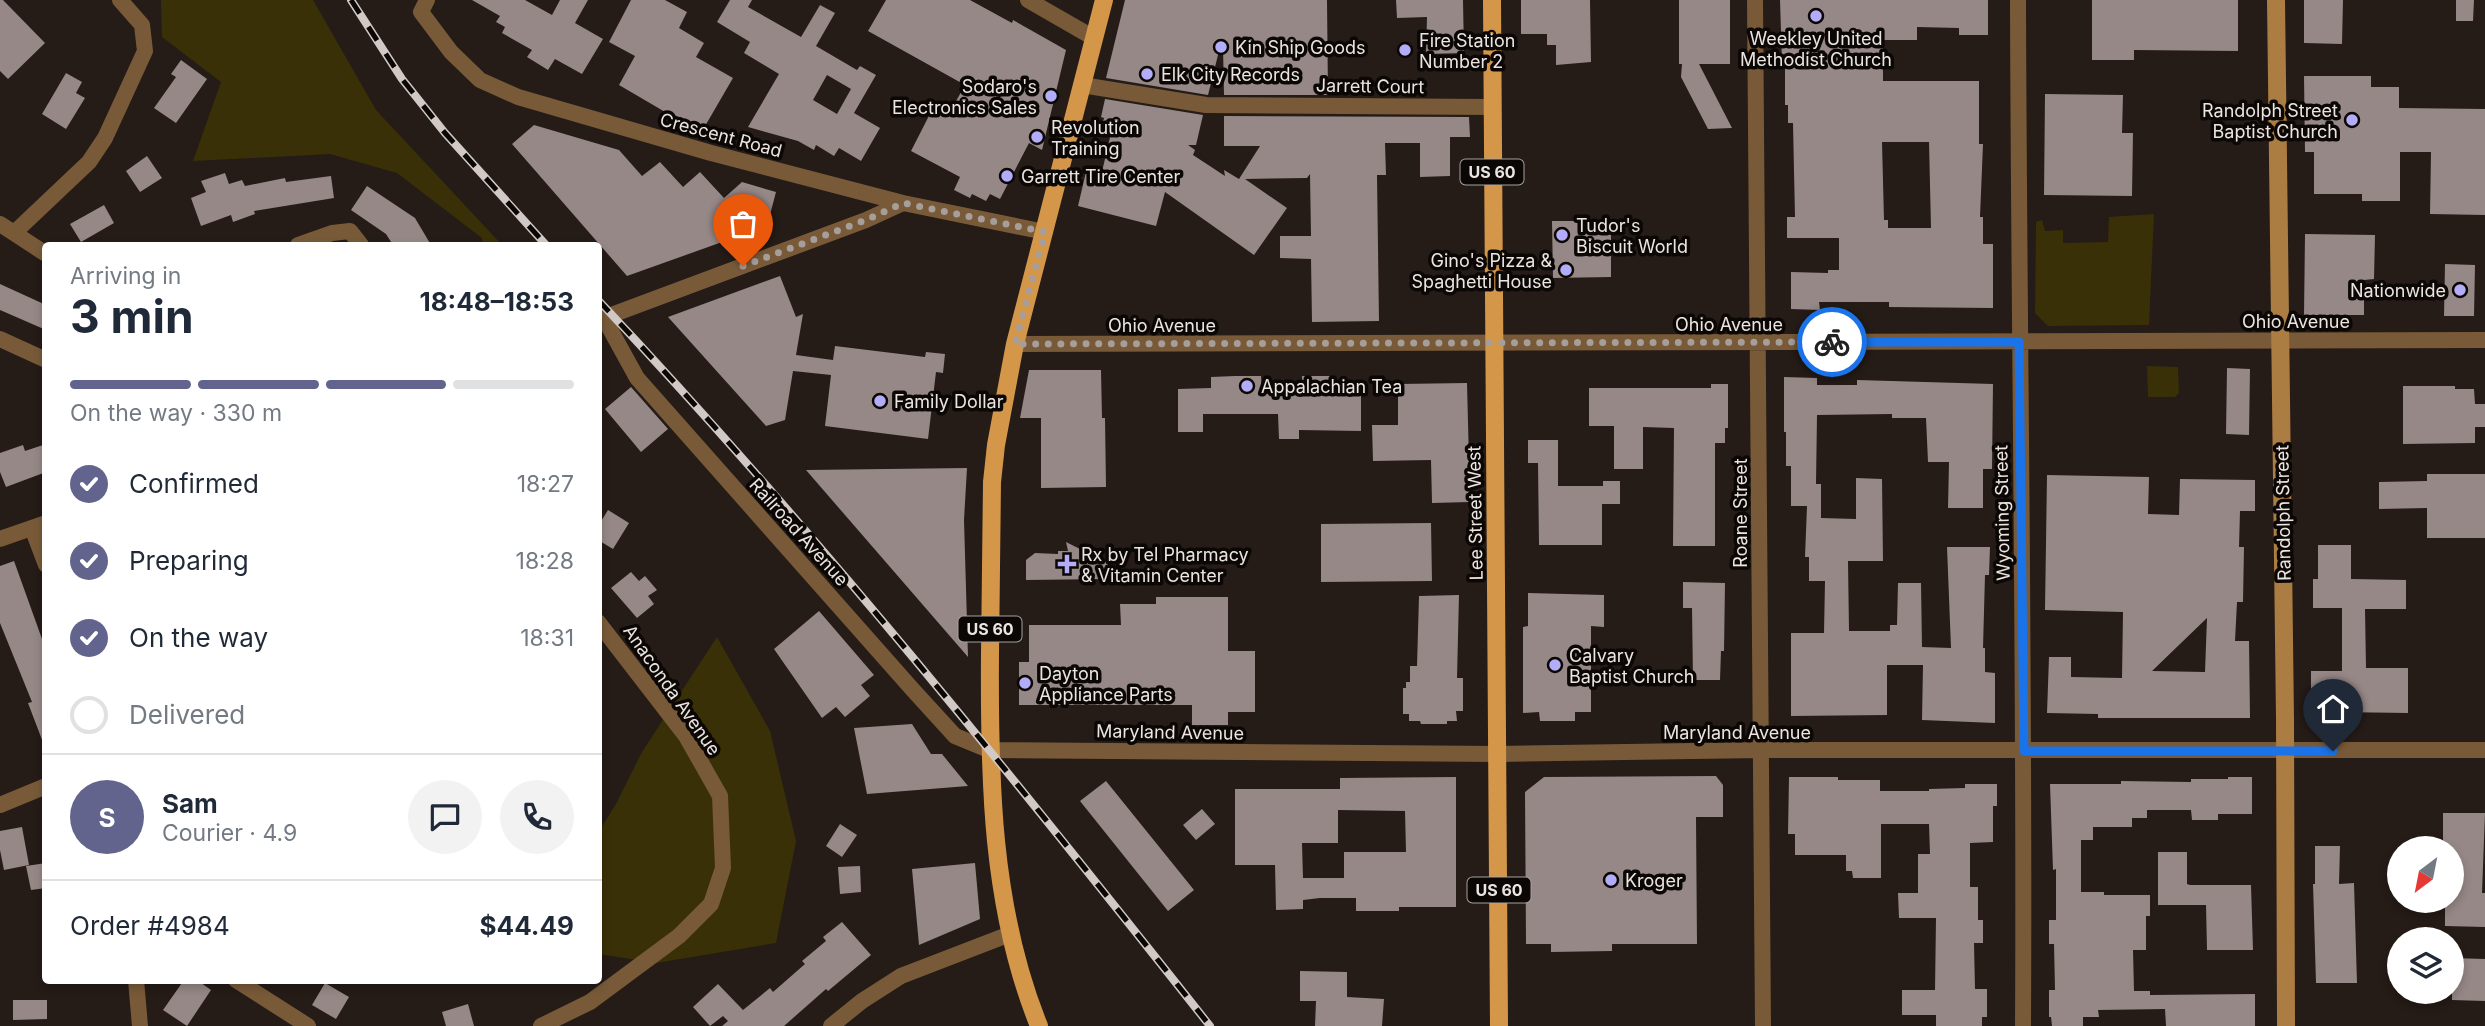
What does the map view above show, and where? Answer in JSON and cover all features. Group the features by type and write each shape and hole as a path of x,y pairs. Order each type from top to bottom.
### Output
{"main road":[{"name":"US 60","path":"1038,1026 1010,934 996,848 989,750 992,482 996,444 1015,344 1104,0"},
{"name":"Lee Street West","path":"1492,0 1499,1026"},
{"name":"Randolph Street","path":"2276,0 2286,751 2286,1026"}],"street":[{"path":"42,251 7,229 89,162 105,138 145,51 142,25 120,0"},
{"path":"1028,0 1094,38"},
{"name":"Roane Street","path":"1755,0 1763,1026"},
{"name":"Wyoming Street","path":"2018,0 2024,751 2023,1026"},
{"name":"Crescent Road","path":"424,6 451,52 480,80 518,97 711,153 903,203 1045,232"},
{"name":"Jarrett Court","path":"1082,85 1206,105 1491,107"},
{"path":"602,319 866,220 903,203"},
{"path":"306,242 332,233 350,232 358,242"},
{"name":"Railroad Avenue","path":"602,321 637,379 955,736 989,750"},
{"path":"0,339 42,358"},
{"name":"Ohio Avenue","path":"1015,344 2485,340"},
{"path":"0,538 39,525"},
{"name":"Anaconda Avenue","path":"541,1026 590,1002 679,936 711,904 723,868 720,796 686,736 602,627"},
{"name":"Maryland Avenue","path":"989,750 1499,754 1760,750 2485,750"},
{"path":"0,805 42,787"},
{"path":"831,1026 862,1001 901,976 1010,934"},
{"path":"136,984 140,1026"},
{"path":"242,984 308,1026"}],"shaded area":[{"path":"161,0 313,0 376,110 499,242 483,242 482,238 397,173 330,154 193,161 221,82 162,37"},
{"path":"2154,214 2149,325 2048,326 2035,313 2036,222 2042,220 2045,231 2063,230 2063,243 2108,242 2109,217"},
{"path":"2147,366 2178,367 2179,393 2175,397 2148,397"},
{"path":"717,637 770,731 796,841 776,943 656,963 602,954 602,826 642,752"}],"building":[{"path":"0,0 45,43 8,79 0,71"},
{"path":"472,0 525,0 552,15 560,0 588,0 575,23 603,39 582,74 555,59 548,70 527,57 532,50 502,33 505,27 496,22 500,16"},
{"path":"631,0 665,0 687,12 679,28 704,43 696,57 733,78 701,133 619,85 635,56 609,42"},
{"path":"730,0 752,0 748,7 801,37 820,5 835,13 816,46 857,70 860,66 876,75 854,113 880,128 861,161 839,148 834,156 816,145 814,150 798,141 748,127 779,74 744,53 750,42 717,22","holes":["827,75 851,89 837,114 813,100"]},
{"path":"886,0 970,0 1012,23 1013,20 1066,50 1042,150 1029,143 1000,199 990,194 986,201 972,194 970,198 954,190 960,177 911,151 935,104 950,112 965,85 868,31"},
{"path":"1125,0 1327,0 1328,95 1224,95 1223,47 1220,47 1208,95 1106,78"},
{"path":"1396,0 1463,0 1464,53 1426,54 1427,17 1397,18"},
{"path":"1521,0 1590,0 1591,62 1556,65 1556,45 1547,45 1547,34 1521,34"},
{"path":"1679,0 1730,0 1730,64 1699,64 1732,128 1708,129 1681,77"},
{"path":"1780,0 1988,0 1988,35 1959,35 1959,28 1917,27 1917,40 1883,40 1883,81 1979,81 1979,144 1983,144 1980,217 1983,217 1983,244 1993,244 1993,308 1889,307 1889,302 1819,302 1820,310 1791,309 1791,272 1828,273 1828,270 1839,270 1839,238 1787,238 1787,217 1795,217 1793,123 1788,123 1785,63 1782,63","holes":["1882,142 1929,142 1931,228 1888,228 1888,220 1884,220"]},
{"path":"2092,0 2238,0 2238,51 2134,50 2134,60 2092,60"},
{"path":"2304,0 2343,0 2342,44 2304,43"},
{"path":"2456,0 2474,0 2473,21 2456,21"},
{"path":"181,60 207,79 176,123 154,108 176,77 171,74"},
{"path":"66,73 82,82 76,93 85,98 66,129 42,114"},
{"name":"Randolph Street Baptist Church","path":"2304,76 2371,76 2371,87 2399,87 2399,108 2485,109 2485,215 2430,214 2431,152 2400,152 2400,201 2362,201 2362,194 2314,194 2314,152 2305,152"},
{"path":"2045,94 2123,95 2122,133 2133,133 2132,196 2044,195"},
{"path":"1105,99 1203,115 1196,145 1188,145 1195,150 1193,155 1225,176 1224,170 1239,179 1260,146 1224,146 1224,116 1469,117 1470,137 1450,137 1450,176 1420,177 1420,143 1385,143 1386,175 1377,175 1379,321 1312,322 1311,259 1280,258 1280,236 1311,236 1310,174 1307,178 1245,179 1287,208 1254,255 1165,192 1156,226 1078,206 1086,172 1101,176 1112,129 1102,126"},
{"path":"534,125 619,150 642,176 660,162 683,187 700,172 724,198 742,182 776,192 767,226 627,276 602,247 602,242 597,242 512,144"},
{"path":"147,156 162,178 140,192 126,171"},
{"path":"225,173 229,184 242,180 245,186 285,178 286,182 331,176 334,198 254,211 255,214 233,222 231,215 201,226 191,198 206,192 201,181"},
{"path":"367,186 415,218 429,242 391,242 386,234 351,210"},
{"path":"104,205 114,223 81,242 70,224"},
{"path":"1552,221 1611,221 1611,277 1553,278"},
{"path":"2305,234 2375,235 2374,279 2364,280 2364,315 2304,315"},
{"name":"Nationwide","path":"2445,264 2475,265 2474,316 2444,316"},
{"path":"780,276 796,317 803,314 796,355 833,360 835,346 925,357 926,352 945,354 943,373 936,372 928,439 825,426 831,375 793,371 785,420 766,426 668,317"},
{"path":"0,284 42,303 42,328 0,310"},
{"path":"2227,368 2250,369 2249,435 2226,434"},
{"path":"1029,370 1101,370 1106,487 1041,488 1041,418 1020,418"},
{"path":"1261,376 1262,394 1302,394 1302,376 1332,376 1332,385 1361,385 1361,431 1299,430 1299,439 1279,439 1278,414 1203,414 1203,432 1178,432 1178,389 1211,388 1211,377"},
{"path":"1784,377 1817,378 1817,385 1857,385 1857,380 1993,384 1992,469 1983,469 1983,508 1948,508 1949,462 1928,462 1926,418 1892,418 1892,414 1817,415 1816,484 1821,484 1821,518 1856,519 1856,478 1882,479 1883,561 1848,561 1849,631 1890,631 1890,625 1897,625 1898,583 1921,583 1922,647 1951,648 1947,547 1990,547 1989,575 1985,575 1983,648 1985,672 1995,673 1995,723 1922,720 1923,665 1887,665 1887,715 1791,716 1791,633 1824,633 1825,581 1809,581 1809,557 1805,557 1807,506 1791,506 1791,466 1786,466 1784,432"},
{"path":"1467,383 1470,502 1432,503 1431,460 1373,461 1372,425 1398,425 1398,384"},
{"path":"1711,384 1728,384 1728,428 1725,428 1725,443 1715,443 1715,546 1673,546 1674,428 1643,427 1643,469 1614,469 1614,426 1589,426 1589,388 1711,388"},
{"path":"2403,386 2455,386 2455,389 2474,389 2475,404 2485,404 2485,427 2475,427 2475,443 2403,444"},
{"path":"631,387 668,429 641,452 605,409"},
{"path":"1528,440 1558,440 1558,486 1603,486 1603,481 1620,481 1620,504 1602,504 1602,545 1539,545 1538,463 1528,463"},
{"path":"23,445 25,451 42,445 42,474 6,487 0,472 0,453"},
{"path":"967,468 964,520 968,657 806,470"},
{"path":"2427,474 2485,474 2485,538 2427,538 2427,508 2379,509 2379,482 2427,481"},
{"path":"2047,475 2149,477 2148,514 2179,515 2180,479 2255,480 2255,511 2240,511 2239,547 2244,547 2243,602 2237,602 2235,641 2249,641 2250,718 2098,718 2098,714 2047,713 2049,657 2071,657 2071,677 2122,678 2123,612 2045,610","holes":["2207,618 2205,672 2152,671"]},
{"path":"608,510 629,523 613,549 602,542 602,520"},
{"path":"1431,523 1432,581 1321,582 1321,524"},
{"path":"1066,542 1108,563 1108,579 1026,580 1026,560 1035,553 1058,554 1058,551 1068,551"},
{"path":"2318,545 2351,545 2351,579 2406,580 2406,609 2365,609 2366,668 2408,668 2408,713 2311,714 2311,671 2342,671 2342,608 2313,608 2313,579 2318,579"},
{"path":"14,561 42,639 42,740 28,703 32,702 0,623 0,566"},
{"path":"631,572 639,581 645,576 657,590 648,596 654,604 637,618 611,588"},
{"path":"1683,582 1725,583 1724,651 1721,651 1720,680 1693,680 1692,608 1683,608"},
{"path":"1528,593 1604,595 1604,627 1591,626 1591,712 1575,712 1575,721 1540,721 1539,712 1523,713 1523,627 1528,626"},
{"path":"1459,595 1457,678 1463,678 1463,711 1456,711 1457,721 1447,721 1447,724 1409,721 1409,714 1403,714 1403,688 1406,688 1406,682 1410,682 1410,666 1417,666 1419,596"},
{"path":"1156,597 1228,597 1228,651 1255,651 1255,712 1228,712 1228,725 1192,725 1192,705 1019,705 1019,662 1029,662 1029,625 1121,625 1120,604 1156,604"},
{"path":"819,611 874,675 861,685 870,696 845,717 836,707 822,718 774,649"},
{"path":"912,724 931,754 942,754 968,786 867,794 854,728"},
{"name":"Kroger","path":"1716,776 1723,785 1723,817 1696,817 1697,944 1612,944 1612,951 1551,952 1551,944 1526,944 1525,792 1544,777"},
{"path":"1456,777 1456,907 1399,907 1399,911 1356,911 1356,898 1320,898 1303,900 1303,909 1276,910 1275,865 1235,865 1235,789 1340,789 1340,778","holes":["1338,810 1405,811 1406,852 1344,852 1344,878 1303,878 1302,843 1338,843"]},
{"path":"1789,777 1880,780 1880,791 1929,791 1965,788 1965,784 1997,784 1997,806 1993,806 1993,842 1970,843 1970,887 1978,887 1978,920 1983,920 1983,943 1974,943 1975,989 1987,989 1987,1017 1982,1017 1982,1026 1936,1026 1936,1015 1902,1015 1902,990 1935,990 1936,918 1899,918 1898,893 1918,893 1918,854 1930,854 1929,824 1881,824 1881,878 1853,878 1852,871 1846,871 1846,855 1795,855 1795,834 1788,834"},
{"path":"2252,777 2252,814 2218,814 2218,820 2192,820 2191,810 2147,810 2147,818 2132,818 2132,827 2093,827 2093,840 2081,840 2081,892 2150,895 2150,916 2146,916 2146,950 2133,950 2134,991 2150,991 2150,995 2255,994 2255,1026 2166,1026 2165,1009 2098,1010 2099,1017 2083,1017 2083,1026 2052,1026 2049,1017 2049,990 2055,990 2054,944 2049,944 2049,920 2056,920 2056,869 2053,870 2050,784 2191,782 2191,779"},
{"path":"1106,781 1194,890 1168,911 1080,801"},
{"path":"1202,809 1215,824 1196,840 1183,825"},
{"path":"2443,813 2485,813 2482,893 2485,893 2485,927 2445,926 2445,914 2464,914 2464,836 2443,836"},
{"path":"840,824 857,835 842,857 826,846"},
{"path":"22,827 29,865 4,870 0,831"},
{"path":"2315,846 2340,846 2339,884 2354,883 2357,983 2316,983 2313,884"},
{"path":"2158,852 2187,852 2187,884 2251,885 2253,950 2207,950 2206,905 2158,905"},
{"path":"975,863 980,919 919,945 912,869"},
{"path":"42,864 42,889 31,890 26,866"},
{"path":"860,866 861,892 840,894 838,867"},
{"path":"842,922 871,955 828,991 826,989 784,1026 722,1026 728,1021 723,1016 710,1026 693,1007 718,984 743,1010 770,988 773,992 805,964 802,961 826,941 823,937"},
{"path":"2464,958 2485,959 2485,1001 2464,1000"},
{"path":"1300,971 1347,972 1347,997 1384,999 1382,1026 1315,1026 1316,1001 1300,1001"},
{"path":"181,984 203,984 211,990 187,1026 163,1010"},
{"path":"324,984 349,997 336,1019 312,1005"},
{"path":"13,1000 47,1000 47,1019 13,1020"},
{"path":"468,1004 474,1026 446,1026 442,1012"}],"railway":[{"path":"351,0 402,79 445,133 543,242"},
{"path":"602,304 679,387 836,566 988,748 1210,1026"}],"way so far":[{"path":"743,266 866,220 903,203 1045,232 1015,344 1832,342"}],"place":[{"name":"Weekley United Methodist Church","path":"1816,16"},
{"name":"Kin Ship Goods","path":"1221,47"},
{"name":"Fire Station Number 2","path":"1405,50"},
{"name":"Elk City Records","path":"1147,74"},
{"name":"Sodaro's Electronics Sales","path":"1051,96"},
{"name":"Randolph Street Baptist Church","path":"2352,120"},
{"name":"Revolution Training","path":"1037,137"},
{"name":"Garrett Tire Center","path":"1007,176"},
{"name":"Tudor's Biscuit World","path":"1562,235"},
{"name":"Gino's Pizza & Spaghetti House","path":"1566,270"},
{"name":"Nationwide","path":"2460,290"},
{"name":"Appalachian Tea","path":"1247,386"},
{"name":"Family Dollar","path":"880,401"},
{"name":"Rx by Tel Pharmacy & Vitamin Center","path":"1067,564"},
{"name":"Calvary Baptist Church","path":"1555,665"},
{"name":"Dayton Appliance Parts","path":"1025,683"},
{"name":"Kroger","path":"1611,880"}],"route":[{"path":"1832,342 2019,342 2024,751 2333,751"}]}
